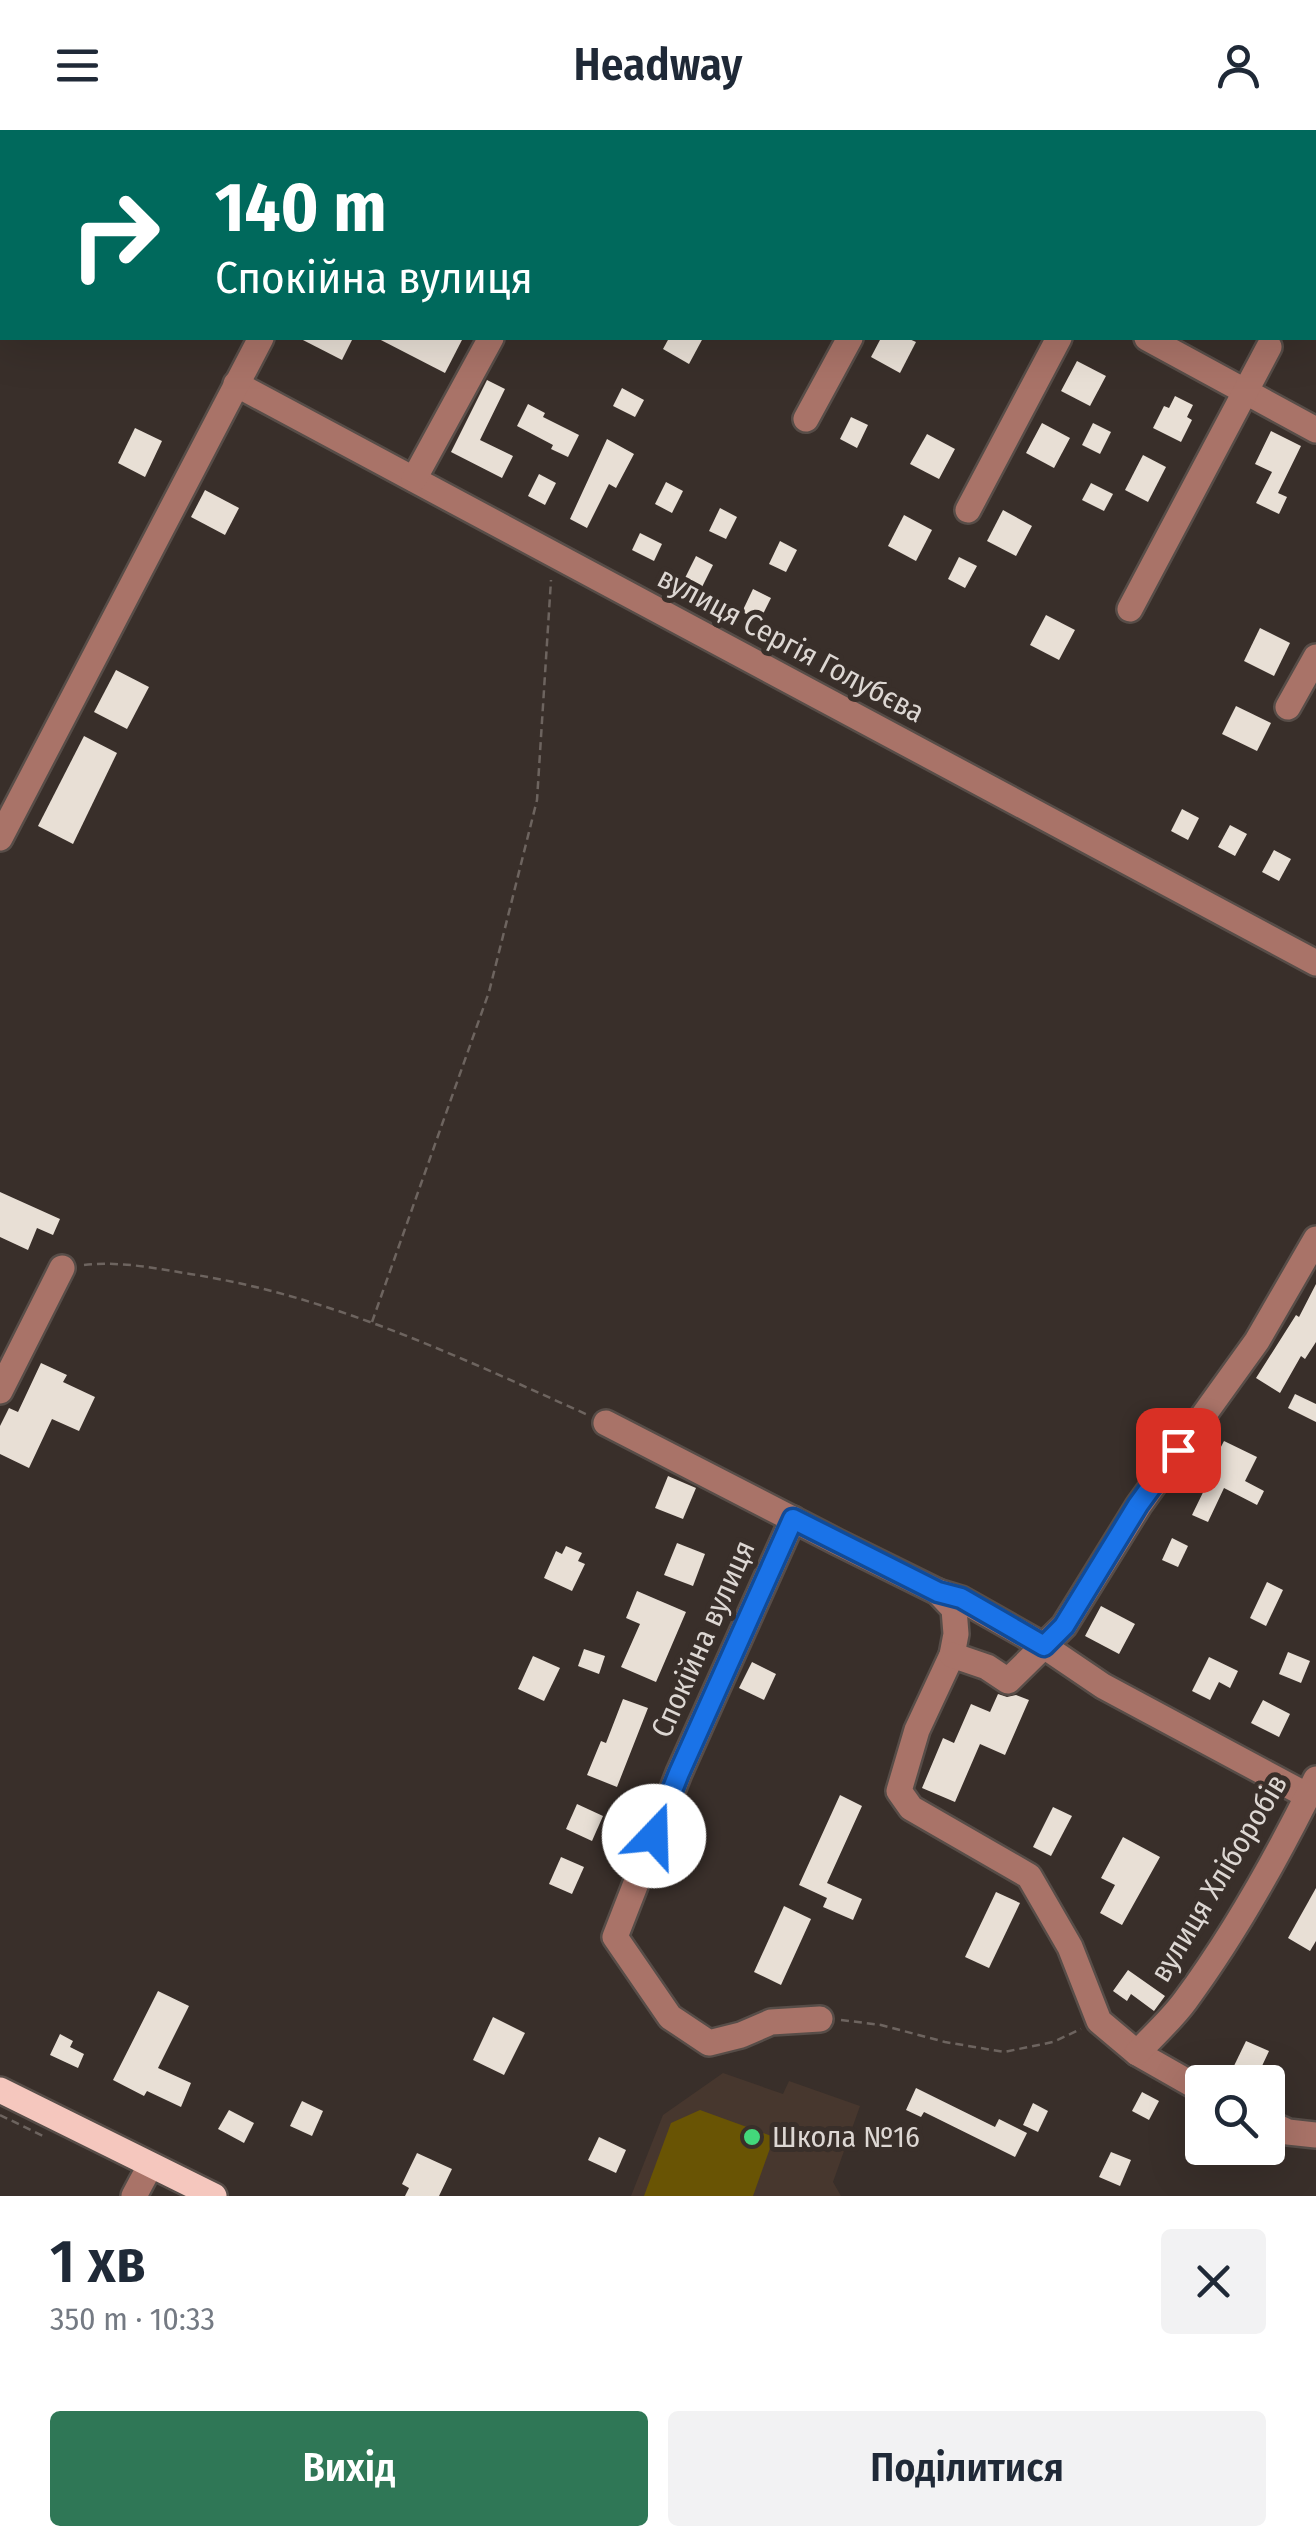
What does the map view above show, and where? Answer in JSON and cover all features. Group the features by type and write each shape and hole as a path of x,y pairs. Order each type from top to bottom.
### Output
{"main road":[{"path":"0,2090 214,2196"}],"street":[{"path":"0,838 260,340"},
{"path":"414,478 490,340"},
{"path":"806,419 849,340"},
{"path":"968,510 1058,340"},
{"path":"1151,340 1316,430"},
{"path":"1130,609 1269,347"},
{"name":"вулиця Сергія Голубєва","path":"236,384 1316,964"},
{"path":"1288,707 1316,657"},
{"path":"952,1655 987,1667 1008,1681 1064,1626 1138,1505 1256,1340 1316,1239"},
{"path":"0,1390 62,1268"},
{"path":"606,1423 938,1592 961,1598 1103,1686 1312,1788"},
{"name":"Спокійна вулиця","path":"805,1524 679,1773 615,1937 670,2017 708,2043 772,2022 820,2019"},
{"path":"938,1592 954,1609 956,1634 952,1655 917,1730 899,1792 910,1808 1029,1876 1070,1948 1100,2021 1138,2053 1185,2080"},
{"name":"вулиця Хліборобів","path":"1138,2053 1183,2004 1212,1962 1278,1856 1312,1788"},
{"path":"1285,2131 1316,2135"},
{"path":"134,2196 150,2166"}],"path":[{"path":"372,1322 489,992 536,800 554,555"},
{"path":"62,1268 114,1262 255,1284 402,1332 606,1423"},
{"path":"820,2019 881,2025 1004,2052 1053,2042 1100,2021"}],"shaded area":[{"name":"Школа №16","path":"723,2073 783,2094 789,2081 860,2106 833,2182 841,2196 631,2196 663,2115"},
{"path":"700,2110 774,2137 753,2196 644,2196 671,2123"}],"building":[{"path":"303,340 352,340 342,360"},
{"path":"381,340 462,340 445,373"},
{"path":"668,340 702,340 689,364 663,349"},
{"path":"880,340 916,342 900,373 871,357"},
{"path":"1077,361 1106,376 1090,406 1061,391"},
{"path":"487,380 505,389 480,440 513,456 502,478 451,452"},
{"path":"622,388 644,400 635,417 613,406"},
{"path":"1175,396 1193,405 1187,417 1192,420 1181,442 1153,428 1164,406 1169,408"},
{"path":"528,404 545,413 543,417 579,435 568,457 517,426"},
{"path":"851,417 868,425 857,448 840,439"},
{"path":"1042,423 1070,438 1054,468 1026,453"},
{"path":"1093,423 1111,432 1100,454 1082,445"},
{"path":"135,428 162,441 145,477 118,463"},
{"path":"1271,431 1301,446 1278,493 1287,497 1279,514 1256,503 1272,472 1255,464"},
{"path":"927,434 955,449 939,479 910,464"},
{"path":"607,439 634,454 616,488 609,484 587,528 570,519"},
{"path":"1143,455 1166,467 1148,502 1125,490"},
{"path":"539,474 556,483 545,505 528,496"},
{"path":"666,482 683,491 672,513 655,504"},
{"path":"1091,483 1113,494 1104,511 1082,500"},
{"path":"205,490 239,508 225,535 191,517"},
{"path":"720,508 737,517 726,539 709,531"},
{"path":"1003,510 1032,526 1016,556 987,541"},
{"path":"904,515 932,530 916,561 888,546"},
{"path":"640,533 662,544 654,561 632,550"},
{"path":"780,541 797,550 786,572 769,564"},
{"path":"696,556 713,565 702,587 685,578"},
{"path":"959,557 977,566 965,588 948,579"},
{"path":"753,589 771,598 760,620 742,612"},
{"path":"1046,615 1075,630 1059,660 1030,645"},
{"path":"1260,628 1290,643 1274,676 1244,661"},
{"path":"116,670 149,687 127,729 94,712"},
{"path":"1236,706 1271,723 1257,751 1222,734"},
{"path":"84,736 117,753 73,844 38,826"},
{"path":"1182,809 1199,818 1188,840 1171,831"},
{"path":"1230,825 1247,834 1235,856 1218,847"},
{"path":"1274,850 1291,859 1279,881 1262,872"},
{"path":"0,1192 60,1219 53,1235 37,1228 28,1250 0,1237"},
{"path":"1316,1284 1316,1342 1305,1359 1301,1356 1280,1393 1256,1378 1296,1315 1299,1317"},
{"path":"41,1363 67,1375 63,1382 95,1397 79,1431 52,1419 29,1468 0,1454 0,1426 9,1408 18,1412"},
{"path":"1295,1394 1316,1404 1316,1422 1288,1408"},
{"path":"1224,1441 1257,1457 1245,1481 1264,1491 1257,1505 1224,1488 1208,1522 1192,1515"},
{"path":"668,1476 696,1488 683,1519 655,1508"},
{"path":"1172,1538 1188,1546 1178,1567 1162,1560"},
{"path":"677,1543 705,1554 693,1586 664,1575"},
{"path":"566,1546 582,1553 578,1561 585,1564 572,1591 544,1578 556,1551 562,1554"},
{"path":"1267,1582 1283,1590 1266,1626 1250,1618"},
{"path":"637,1591 686,1612 656,1682 621,1667 640,1624 626,1618"},
{"path":"1101,1606 1135,1624 1119,1654 1085,1636"},
{"path":"584,1649 605,1656 599,1674 578,1666"},
{"path":"1288,1652 1310,1661 1301,1683 1279,1674"},
{"path":"533,1656 560,1668 544,1701 518,1689"},
{"path":"1209,1657 1238,1671 1230,1688 1219,1682 1210,1700 1192,1691"},
{"path":"752,1662 776,1674 764,1700 739,1688"},
{"path":"998,1694 1029,1700 1005,1755 980,1744 955,1802 922,1788 943,1738 954,1743 971,1704 990,1712"},
{"path":"623,1699 648,1708 617,1787 587,1775 601,1741 606,1743"},
{"path":"1263,1700 1290,1714 1279,1737 1251,1723"},
{"path":"840,1795 862,1806 827,1883 862,1899 853,1920 823,1907 827,1898 799,1885"},
{"path":"577,1804 603,1816 592,1841 566,1829"},
{"path":"1053,1807 1072,1816 1051,1856 1033,1847"},
{"path":"1123,1837 1160,1857 1122,1925 1100,1913 1115,1885 1101,1878"},
{"path":"561,1857 584,1867 572,1894 549,1884"},
{"path":"1316,1888 1316,1941 1310,1951 1288,1938"},
{"path":"996,1892 1020,1903 989,1968 965,1957"},
{"path":"784,1906 811,1919 781,1985 754,1972"},
{"path":"1128,1970 1165,1996 1154,2011 1131,1994 1127,2001 1113,1991"},
{"path":"158,1991 189,2006 158,2068 191,2083 181,2107 147,2091 144,2096 113,2080"},
{"path":"493,2017 525,2033 504,2075 473,2060"},
{"path":"60,2034 73,2041 70,2047 84,2054 78,2068 50,2055"},
{"path":"1246,2041 1269,2051 1262,2065 1234,2065"},
{"path":"916,2088 995,2127 999,2119 1027,2133 1015,2157 924,2112 921,2117 906,2110"},
{"path":"1142,2092 1159,2101 1149,2120 1132,2111"},
{"path":"302,2101 323,2111 312,2136 290,2126"},
{"path":"1033,2103 1048,2111 1038,2132 1023,2125"},
{"path":"229,2110 254,2123 244,2143 218,2129"},
{"path":"599,2137 626,2150 616,2173 588,2160"},
{"path":"1111,2152 1131,2160 1120,2186 1099,2177"},
{"path":"417,2153 452,2169 439,2196 405,2196 409,2188 402,2184"}],"place":[{"name":"Школа №16","path":"752,2137"}],"route":[{"path":"654,1836 793,1519 938,1592 961,1598 1044,1646 1064,1626 1138,1505 1178,1450"}]}
